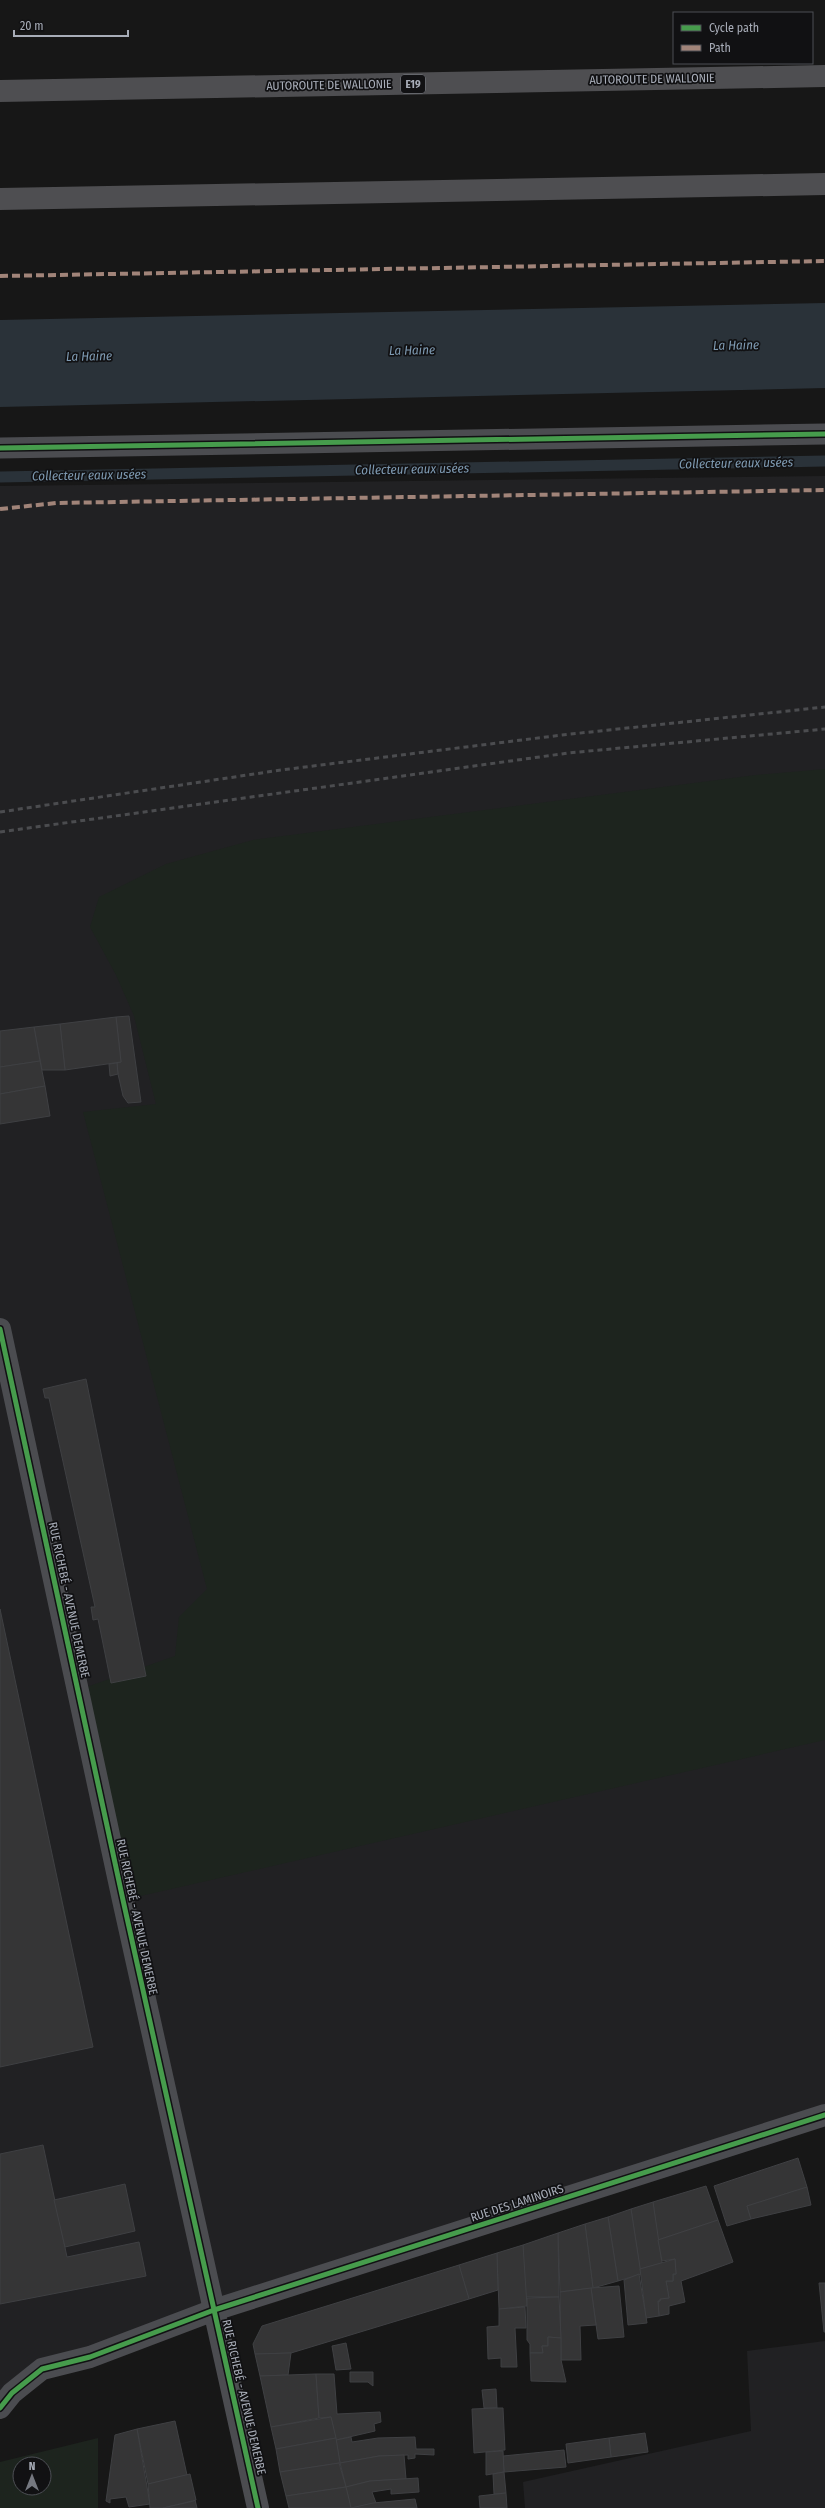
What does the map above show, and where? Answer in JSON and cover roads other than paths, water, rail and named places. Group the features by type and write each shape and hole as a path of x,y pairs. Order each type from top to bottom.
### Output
{"highway":[{"name":"AUTOROUTE DE WALLONIE","path":"0,91 825,76"},
{"path":"0,199 825,184"}],"street":[{"name":"RUE RICHEBÉ - AVENUE DEMERBE","path":"0,1329 258,2508"},
{"name":"RUE DES LAMINOIRS","path":"0,2408 12,2393 42,2369 90,2357 214,2310 825,2115"}],"lane":[{"path":"0,448 825,434"}],"water":[{"name":"La Haine","path":"825,303 825,388 0,407 0,320"}],"waterway":[{"name":"Collecteur eaux usées","path":"0,477 825,461"}],"railway":[{"path":"0,812 281,770 562,735 825,707"},
{"path":"0,832 568,753 825,729"}]}
